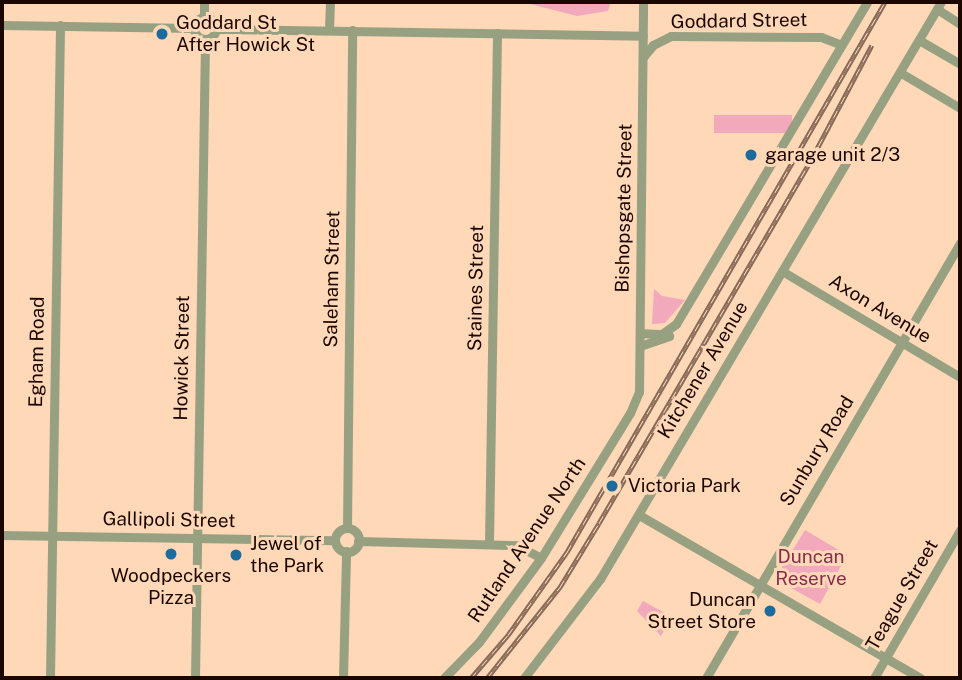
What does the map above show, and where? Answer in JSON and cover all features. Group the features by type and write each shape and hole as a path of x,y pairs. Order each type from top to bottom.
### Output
{"street":[{"path":"194,28 204,17 204,2"},
{"path":"330,2 330,30"},
{"name":"Bishopsgate Street","path":"630,414 639,392 643,2"},
{"path":"640,346 670,335 866,2"},
{"path":"939,6 960,23"},
{"name":"Kitchener Avenue","path":"524,678 600,579 939,6"},
{"path":"2,25 194,28 205,39 216,29 213,20 204,17"},
{"name":"Egham Road","path":"50,678 60,25"},
{"name":"Goddard Street","path":"216,29 643,36"},
{"name":"Saleham Street","path":"346,528 352,30"},
{"name":"Staines Street","path":"489,544 497,33"},
{"name":"Goddard Street","path":"643,57 653,45 671,36 821,37 842,45"},
{"name":"Howick Street","path":"195,678 205,39"},
{"path":"919,40 960,64"},
{"path":"901,73 960,108"},
{"name":"Sunbury Road","path":"706,678 960,243"},
{"name":"Axon Avenue","path":"782,271 960,377"},
{"path":"640,333 667,332 685,308"},
{"name":"Rutland Avenue North","path":"444,678 479,642 541,558 630,414"},
{"path":"639,515 920,678"},
{"path":"343,678 346,551 335,540 338,531 346,528 355,532 358,541"},
{"name":"Teague Street","path":"874,678 960,530"},
{"name":"Gallipoli Street","path":"2,535 335,540"},
{"path":"346,551 358,541 489,544 525,547 541,558"}],"green space":[{"path":"522,2 611,2 608,11 577,16"},
{"path":"714,115 792,115 792,133 714,133"},
{"path":"654,289 662,296 685,300 665,323 652,324"},
{"name":"Duncan Reserve","path":"805,530 847,555 820,604 782,583 778,574"},
{"path":"643,601 672,617 661,636 637,611"}],"railway":[{"path":"471,678 508,635 567,552 885,2"},
{"path":"487,678 560,587 599,523 811,160 872,45"}],"place":[{"name":"Goddard St After Howick St","path":"162,34"},
{"name":"garage unit 2/3","path":"751,155"},
{"name":"Victoria Park","path":"612,486"},
{"name":"Woodpeckers Pizza","path":"171,554"},
{"name":"Jewel of the Park","path":"236,555"},
{"name":"Duncan Street Store","path":"770,611"}]}
